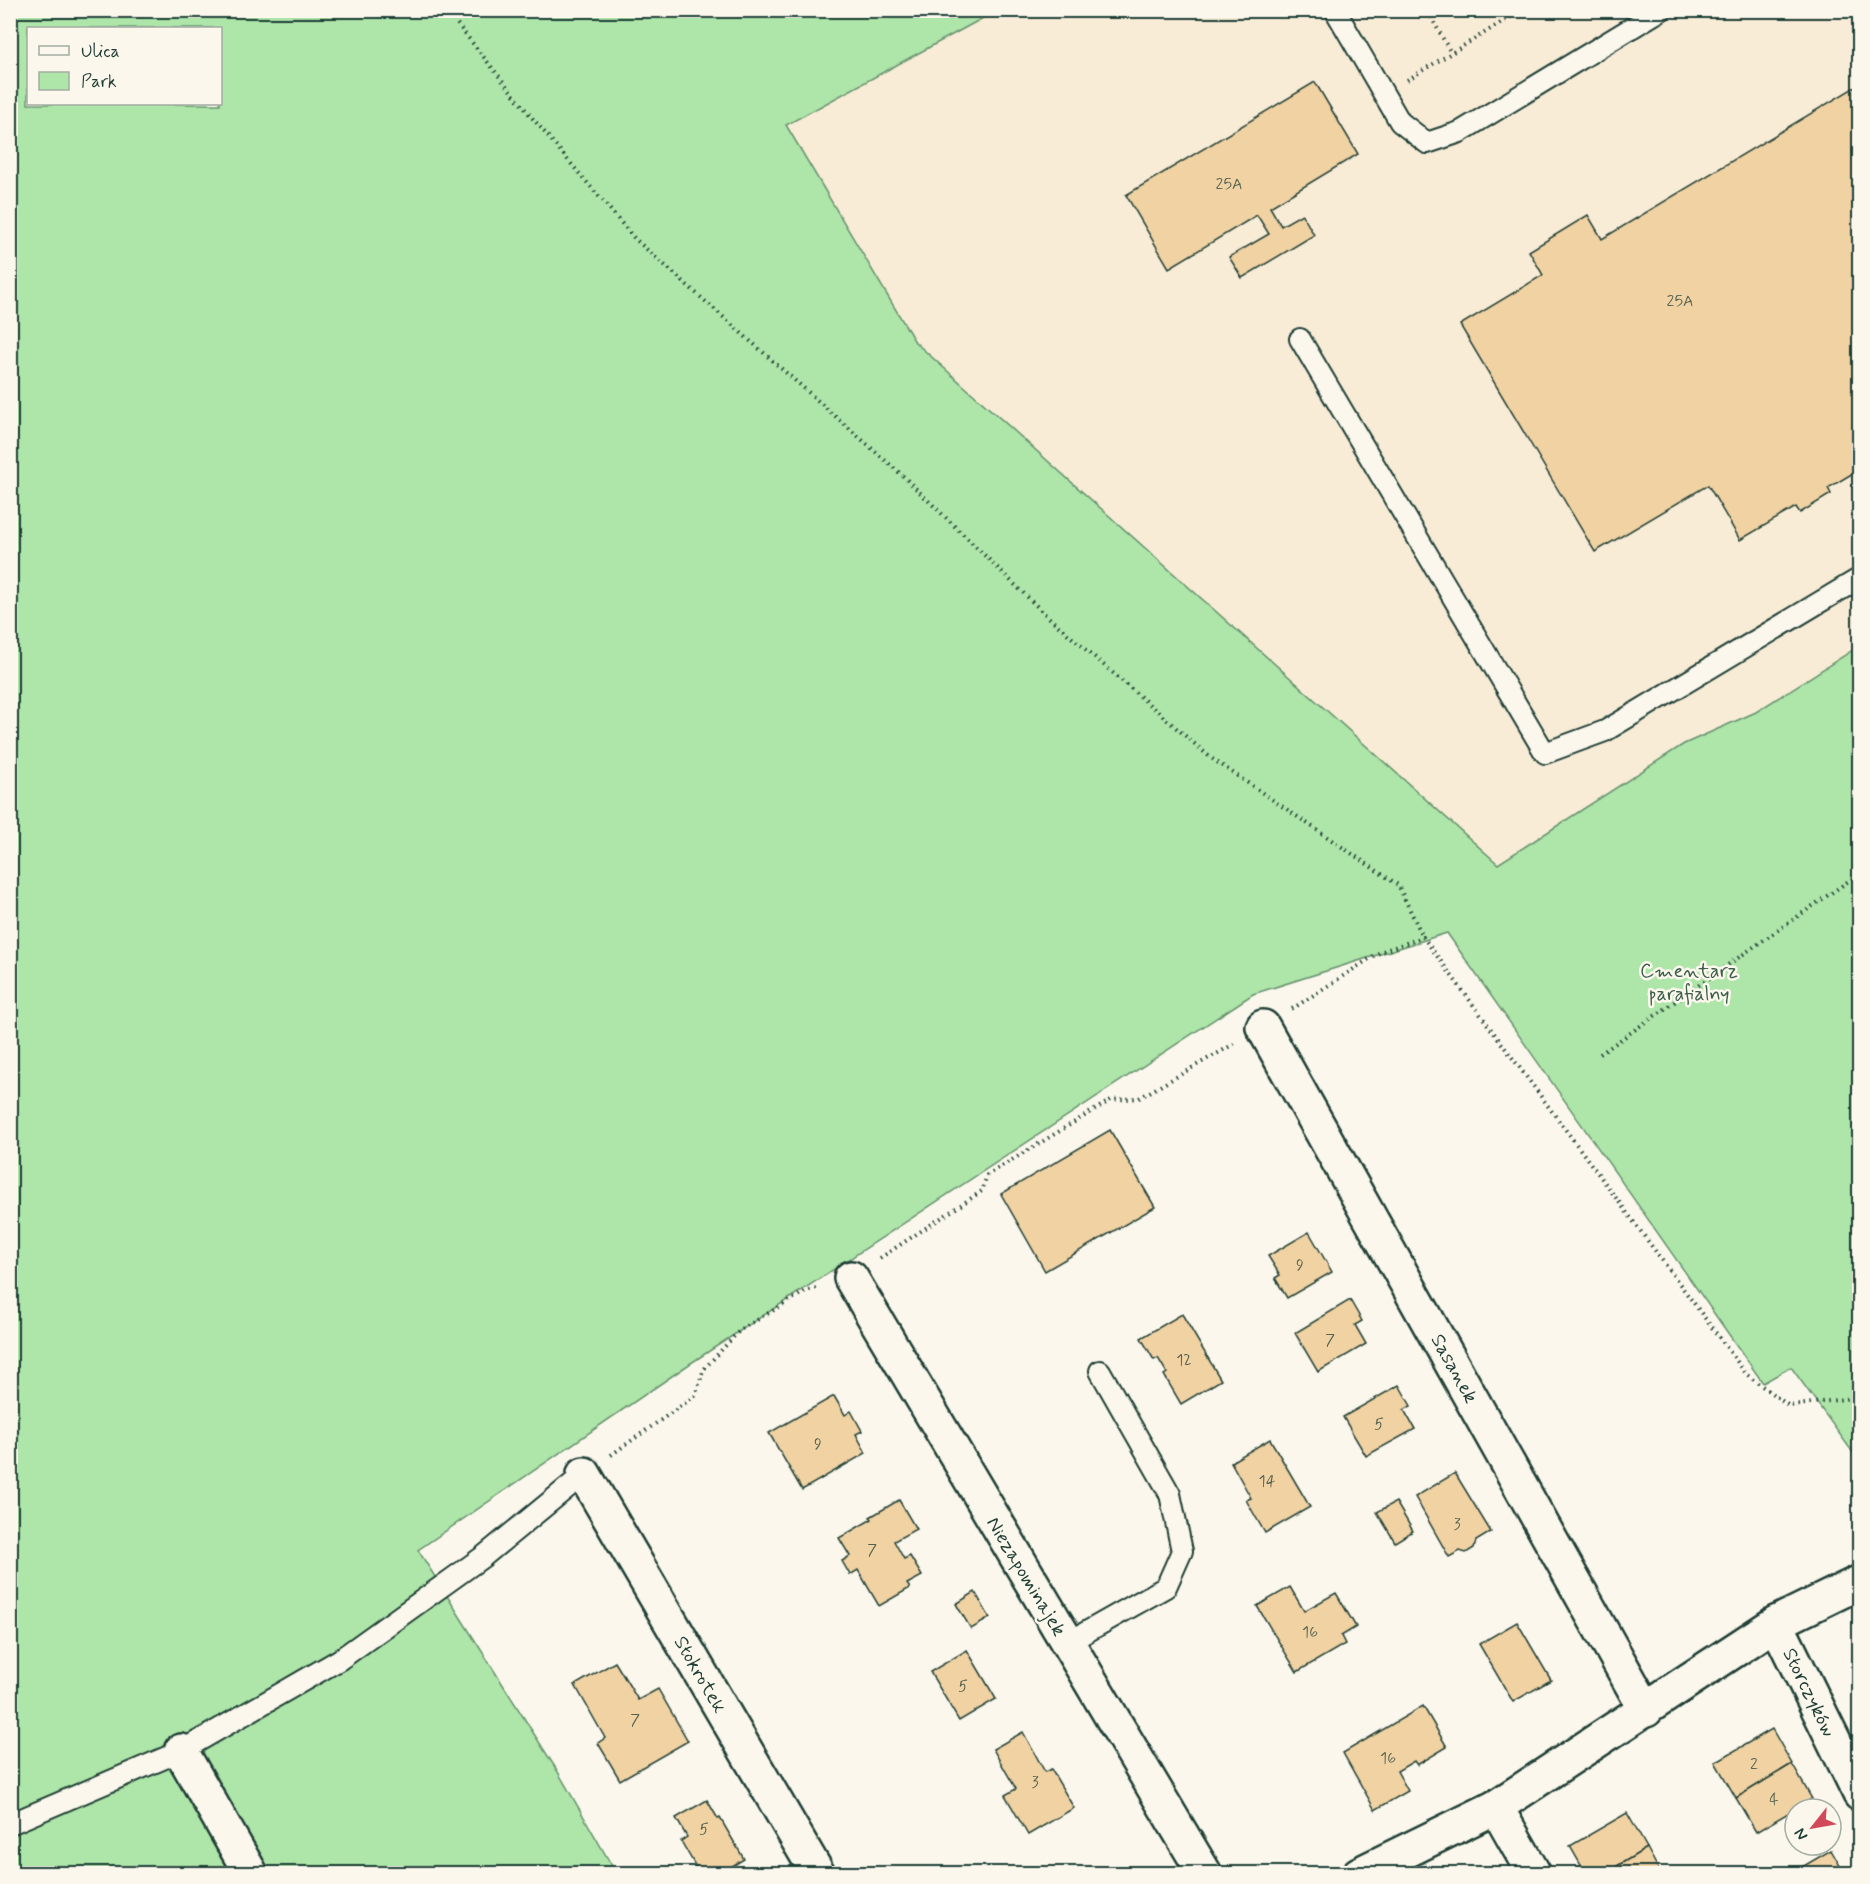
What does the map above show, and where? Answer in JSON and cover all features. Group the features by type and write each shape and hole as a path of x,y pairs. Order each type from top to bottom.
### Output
{"street":[{"name":"Sasanek","path":"1263,1027 1647,1710"},
{"name":"Niezapominajek","path":"851,1278 1205,1874"},
{"name":"Stokrotek","path":"584,1474 818,1874"},
{"path":"1359,1874 1496,1807 1647,1710 1776,1623 1860,1582"},
{"name":"Storczyków","path":"1776,1623 1860,1794"},
{"path":"181,1751 251,1874"},
{"path":"1496,1807 1534,1874"}],"lane":[{"path":"1335,10 1400,122 1427,143 1460,132 1661,10"},
{"path":"1300,339 1545,753 1605,731 1860,578"},
{"path":"1067,1643 1166,1587 1182,1551 1170,1494 1100,1371"},
{"path":"10,1824 181,1751 339,1660 484,1556 584,1474"}],"path":[{"path":"446,10 534,120 635,240 903,476 1046,615 1210,758 1398,885 1423,937 1747,1375 1789,1406 1860,1397"},
{"path":"1384,93 1522,10"},
{"path":"1431,17 1451,54"},
{"path":"1600,1054 1860,873"},
{"path":"584,1474 695,1396 704,1369 740,1330 806,1291 851,1278 982,1191 987,1175 1111,1100 1139,1098 1263,1027 1380,952 1423,937"}],"shaded area":[{"path":"996,11 1859,11 1859,646 1756,712 1684,744 1498,865 915,341 786,125"}],"green space":[{"name":"Cmentarz parafialny","path":"11,11 996,11 786,125 915,342 1498,864 1684,744 1756,712 1859,646 1859,1461 1791,1367 1763,1383 1447,933 1253,994 688,1365 418,1550 558,1772 616,1873 11,1874"}],"building":[{"path":"1315,82 1358,154 1270,207 1281,226 1302,214 1314,235 1242,278 1229,257 1269,234 1257,215 1169,268 1126,195"},
{"path":"1860,84 1860,469 1828,488 1831,494 1800,513 1796,507 1740,540 1708,485 1595,552 1460,325 1543,275 1529,251 1588,215 1602,239"},
{"path":"1110,1130 1155,1207 1045,1271 1001,1194"},
{"path":"1309,1232 1332,1272 1287,1298 1275,1278 1280,1275 1268,1256"},
{"path":"1350,1300 1362,1321 1355,1325 1366,1344 1318,1372 1295,1333"},
{"path":"1182,1314 1221,1380 1181,1404 1164,1375 1167,1373 1158,1358 1154,1360 1141,1338"},
{"path":"1399,1385 1411,1406 1404,1410 1415,1429 1366,1456 1343,1417"},
{"path":"834,1396 845,1415 851,1411 862,1431 856,1434 866,1453 802,1490 769,1433"},
{"path":"1270,1439 1310,1507 1265,1533 1246,1500 1251,1498 1231,1462"},
{"path":"1455,1473 1491,1532 1476,1541 1474,1548 1466,1553 1460,1551 1449,1557 1415,1497"},
{"path":"899,1500 916,1529 894,1541 904,1559 910,1556 922,1576 907,1584 910,1588 879,1606 858,1570 850,1575 842,1561 850,1556 839,1538"},
{"path":"1396,1502 1413,1531 1395,1542 1377,1512"},
{"path":"1290,1587 1304,1611 1336,1593 1356,1627 1341,1636 1345,1644 1297,1672 1257,1606"},
{"path":"975,1592 990,1618 971,1629 956,1604"},
{"path":"1517,1622 1551,1680 1513,1702 1479,1644"},
{"path":"967,1650 996,1699 959,1721 930,1672"},
{"path":"615,1662 638,1700 658,1689 688,1741 620,1780 598,1743 605,1738 575,1685"},
{"path":"1423,1706 1447,1747 1417,1765 1414,1761 1397,1771 1408,1791 1375,1810 1343,1753"},
{"path":"1772,1729 1792,1764 1736,1798 1715,1762"},
{"path":"1023,1732 1045,1772 1051,1769 1074,1808 1028,1835 1005,1795 1016,1789 993,1749"},
{"path":"1792,1764 1811,1797 1783,1797 1783,1816 1756,1832 1736,1798"},
{"path":"707,1800 744,1859 719,1874 700,1874 681,1841 687,1837 676,1818"},
{"path":"1627,1813 1647,1848 1604,1874 1586,1874 1570,1846"},
{"path":"1647,1848 1661,1874 1604,1874"},
{"path":"1819,1857 1835,1857 1843,1871 1838,1874 1790,1874"}]}
